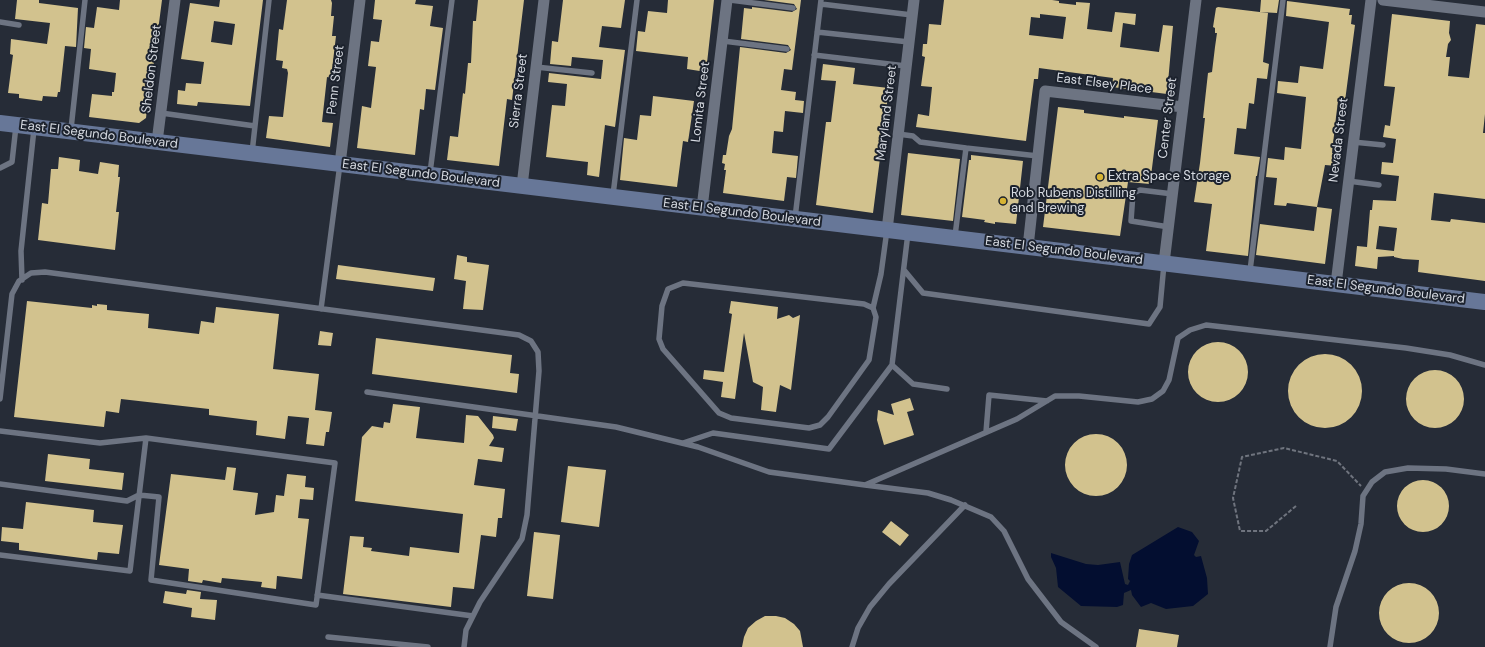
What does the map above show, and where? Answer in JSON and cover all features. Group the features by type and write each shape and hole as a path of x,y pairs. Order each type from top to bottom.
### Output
{"main road":[{"name":"East El Segundo Boulevard","path":"0,123 1485,302"}],"street":[{"name":"Sheldon Street","path":"158,142 175,0"},
{"name":"Penn Street","path":"340,164 360,0"},
{"name":"Sierra Street","path":"522,186 544,0"},
{"name":"Lomita Street","path":"702,208 722,42 729,0"},
{"name":"Maryland Street","path":"886,230 914,0"},
{"name":"Center Street","path":"1164,263 1196,0"},
{"name":"Nevada Street","path":"1336,284 1371,0"},
{"path":"1383,0 1485,12"},
{"name":"East Elsey Place","path":"1038,156 1045,91 1183,107"},
{"path":"1028,247 1038,156"}],"lane":[{"path":"71,132 85,0"},
{"path":"252,154 269,0"},
{"path":"430,175 452,0"},
{"path":"612,197 637,0"},
{"path":"729,0 793,8"},
{"path":"1250,274 1283,0"},
{"path":"794,219 821,2 912,14"},
{"path":"0,22 19,24"},
{"path":"817,32 909,42"},
{"path":"722,42 787,49"},
{"path":"814,55 906,66"},
{"path":"536,67 592,73"},
{"path":"161,113 255,126"},
{"path":"0,168 12,162 16,125"},
{"path":"22,280 21,251 34,127"},
{"path":"898,134 913,136 920,142 1038,156"},
{"path":"1353,142 1383,145"},
{"path":"954,238 966,148"},
{"path":"321,309 340,164"},
{"path":"1348,181 1379,185"},
{"path":"1169,227 1131,221 1133,193 1137,190 1173,194"},
{"path":"873,308 864,304 683,283 668,289 662,306 659,339 663,349 719,413 730,418 809,428 820,425 828,417 870,360 876,317 873,308 881,274 886,230"},
{"path":"683,443 713,433 829,449 892,365 908,233"},
{"path":"904,270 923,293 1149,324 1160,307 1164,263"},
{"path":"0,399 12,294 22,280 31,273 45,272 519,335 531,341 538,352 540,371 527,515 522,538 480,602 466,630 464,647"},
{"path":"865,485 1017,419 1055,396 1079,396 1138,402 1152,399 1163,390 1168,380 1178,338 1190,330 1206,324 1406,348 1450,355 1485,365"},
{"path":"892,365 913,384 947,389"},
{"path":"367,392 616,427 683,443 769,472 928,493 991,517 1004,531 1028,579 1060,622 1096,647"},
{"path":"986,432 989,395 1047,401"},
{"path":"0,431 100,443 146,438 335,463 316,605 152,580 159,497 139,495 127,501 0,484"},
{"path":"0,555 130,571 146,438"},
{"path":"1330,647 1336,607 1355,551 1361,524 1363,496 1372,482 1385,472 1408,468 1446,469 1485,474"},
{"path":"852,647 858,628 870,607 965,506"},
{"path":"317,595 473,616"},
{"path":"328,637 379,644 428,647"}],"path":[{"path":"1296,506 1266,531 1240,531 1233,498 1242,457 1284,448 1337,461 1366,491"}],"water":[{"path":"1178,527 1192,532 1199,541 1194,555 1196,557 1201,556 1207,578 1208,594 1193,606 1166,609 1151,603 1141,607 1132,595 1131,590 1124,593 1123,605 1117,607 1081,606 1058,587 1056,568 1051,557 1051,553 1086,564 1098,565 1120,562 1125,584 1128,585 1130,581 1128,579 1129,564 1132,555"}],"building":[{"path":"17,0 39,0 39,3 78,8 76,47 65,46 60,92 58,92 57,97 43,96 42,101 19,98 19,94 8,93 13,55 10,54 11,39 47,44 50,23 15,19"},
{"path":"120,0 162,0 150,92 152,92 151,101 148,100 146,118 139,123 89,117 92,94 112,96 112,92 114,92 116,73 89,69 91,49 84,48 86,27 94,28 97,7 119,10"},
{"path":"220,0 263,0 250,106 198,102 197,106 177,104 178,90 185,91 186,83 201,84 204,62 181,59 190,3 219,7","holes":["214,21 235,24 232,45 211,42"]},
{"path":"287,0 331,0 332,3 331,16 334,16 332,36 336,36 331,78 327,77 322,122 333,123 330,147 266,138 269,116 283,117 288,73 287,69 282,68 283,61 276,60 279,29 283,30"},
{"path":"375,0 416,0 415,4 433,6 430,26 443,28 435,90 426,89 424,110 420,109 415,155 357,148 362,106 371,108 376,67 368,66 371,41 379,42 382,20 373,19"},
{"path":"478,0 524,0 512,100 507,99 499,166 447,160 450,136 458,137 468,63 471,63 473,21 476,21"},
{"path":"563,0 625,0 621,28 602,26 599,47 625,50 615,127 605,125 599,177 587,175 588,162 546,157 552,105 565,106 567,84 548,82 549,73 601,79 603,60 572,57 571,66 550,64 552,41 558,42"},
{"path":"668,0 714,0 706,72 687,69 688,57 636,51 638,31 645,32 648,11 667,13"},
{"path":"764,0 801,0 792,70 784,69 781,90 796,92 795,100 804,101 803,113 785,111 783,132 774,131 772,153 798,156 796,178 787,177 784,201 723,193 726,170 724,170 725,164 722,163 723,155 726,155 729,136 732,129 740,47 786,53 791,50 788,45 741,39 744,8 752,9 752,7 792,12 797,9 794,4"},
{"path":"944,0 1052,0 1059,1 1059,3 1076,5 1076,2 1090,3 1087,29 1112,32 1115,12 1136,14 1135,25 1123,23 1120,47 1159,52 1163,25 1173,26 1167,94 1112,87 1113,78 1039,68 1038,79 1034,79 1026,141 916,127 918,114 929,116 932,87 921,86 925,57 922,56 923,44 927,44 929,24 941,25","holes":["1040,14 1066,17 1063,39 1029,35 1031,17 1040,18"]},
{"path":"1261,0 1279,0 1277,13 1260,12"},
{"path":"1287,1 1350,9 1349,15 1352,15 1351,24 1355,25 1345,101 1338,101 1332,153 1338,153 1337,166 1325,165 1317,207 1287,203 1286,206 1274,205 1277,178 1266,177 1268,158 1284,160 1285,147 1301,149 1306,97 1277,93 1278,81 1298,83 1300,66 1323,69 1329,22 1286,16"},
{"path":"1216,8 1268,13 1263,62 1269,64 1267,79 1257,78 1254,104 1249,103 1246,129 1237,128 1234,154 1260,157 1256,176 1248,256 1206,251 1212,204 1194,202 1205,118 1203,118 1208,73 1212,72 1217,33 1215,33 1215,28 1213,27"},
{"path":"1392,14 1450,21 1449,33 1451,40 1448,44 1446,57 1450,57 1448,76 1469,78 1476,24 1485,25 1485,114 1483,133 1485,133 1485,199 1434,193 1431,220 1450,222 1451,219 1485,223 1485,281 1418,272 1419,260 1403,259 1394,256 1378,257 1377,269 1355,266 1357,246 1367,247 1370,210 1372,210 1373,200 1396,201 1399,176 1381,174 1382,162 1393,163 1396,139 1383,137 1385,125 1390,126 1395,87 1384,86","holes":["1379,226 1397,228 1394,251 1376,249"]},
{"path":"823,64 855,68 853,84 889,88 873,213 816,205 826,122 831,122 836,81 821,80"},
{"path":"653,96 694,101 688,142 683,141 677,187 620,180 624,138 637,140 640,115 651,116"},
{"name":"Extra Space Storage","path":"1058,107 1084,110 1084,113 1124,118 1124,116 1158,120 1150,184 1128,182 1120,236 1043,227"},
{"path":"908,153 960,159 953,221 901,215"},
{"path":"971,155 1023,161 1016,224 995,222 995,224 984,222 985,220 962,217 969,160 971,160"},
{"path":"59,157 80,160 79,171 98,174 100,162 119,165 118,177 120,177 116,212 119,212 115,250 38,240 42,203 48,204 51,169 58,169"},
{"path":"1317,207 1332,209 1325,264 1256,255 1260,224 1314,231"},
{"path":"457,255 467,257 467,262 489,265 483,310 463,309 466,281 454,279"},
{"path":"338,265 435,278 433,291 336,279"},
{"path":"27,301 92,308 92,305 97,306 97,304 107,305 107,310 149,314 148,328 199,334 201,321 214,323 216,307 279,314 273,369 319,374 315,410 332,412 329,432 326,432 324,446 306,444 309,418 288,416 285,439 256,435 257,421 209,415 209,409 121,399 119,413 106,411 104,427 14,417"},
{"path":"731,301 778,307 777,319 789,315 793,318 800,315 791,390 780,385 776,412 761,410 763,387 753,382 744,333 735,399 721,397 723,382 703,379 704,370 724,372 732,314 729,313"},
{"path":"320,331 333,333 331,346 318,345"},
{"path":"376,338 512,355 510,373 519,374 517,393 372,374"},
{"path":"1218,342 1235,347 1243,355 1248,372 1243,389 1235,397 1218,402 1201,397 1193,389 1188,372 1193,355 1201,347"},
{"path":"1325,354 1339,357 1351,365 1359,377 1362,391 1359,405 1351,417 1339,425 1325,428 1311,425 1299,417 1291,405 1288,391 1291,377 1299,365 1311,357"},
{"path":"1429,370 1441,370 1456,378 1464,393 1464,405 1456,420 1441,428 1429,428 1414,420 1406,405 1406,393 1414,378"},
{"path":"910,398 914,410 907,412 914,435 884,445 877,420 878,410 894,415 891,404"},
{"path":"393,404 420,407 416,438 464,443 466,415 478,416 493,435 494,438 489,446 504,448 502,462 478,459 474,485 505,489 502,518 498,518 496,537 481,535 474,589 453,587 451,607 343,594 350,536 364,537 363,547 372,548 371,551 409,556 410,547 459,553 463,514 355,501 362,437 372,426 383,428 384,422 390,423"},
{"path":"493,416 518,419 516,431 492,428"},
{"path":"1090,434 1102,434 1118,443 1125,453 1127,465 1125,477 1118,487 1102,496 1090,496 1079,491 1070,482 1065,471 1065,459 1070,448 1079,439"},
{"path":"48,454 90,459 89,469 124,473 122,490 45,481"},
{"path":"568,466 606,470 599,527 561,522"},
{"path":"227,467 236,468 233,490 258,493 255,515 274,512 276,495 284,496 287,474 306,476 305,487 314,488 313,500 300,499 298,518 309,519 302,579 277,576 276,589 261,587 262,582 222,578 221,583 203,580 202,583 188,581 189,569 159,565 171,474 225,480"},
{"path":"1418,480 1428,480 1437,484 1445,492 1449,501 1449,511 1445,520 1437,528 1428,532 1418,532 1409,528 1401,520 1397,511 1397,501 1401,492 1409,484"},
{"path":"26,502 94,510 93,522 123,525 119,554 98,552 97,560 19,550 19,543 1,541 2,527 23,529"},
{"path":"891,521 909,535 900,546 882,532"},
{"path":"534,532 560,535 553,599 527,596"},
{"path":"1403,583 1415,583 1431,591 1437,601 1439,613 1437,625 1431,635 1415,643 1403,643 1387,635 1379,619 1379,607 1387,591"},
{"path":"187,590 201,592 200,599 217,600 215,620 191,617 192,608 163,603 165,591 186,594"},
{"path":"765,616 785,618 794,624 800,631 803,647 742,647 748,628"},
{"path":"1139,629 1179,635 1177,647 1136,647"}],"place":[{"name":"Extra Space Storage","path":"1100,177"},
{"name":"Rob Rubens Distilling and Brewing","path":"1003,201"}]}
